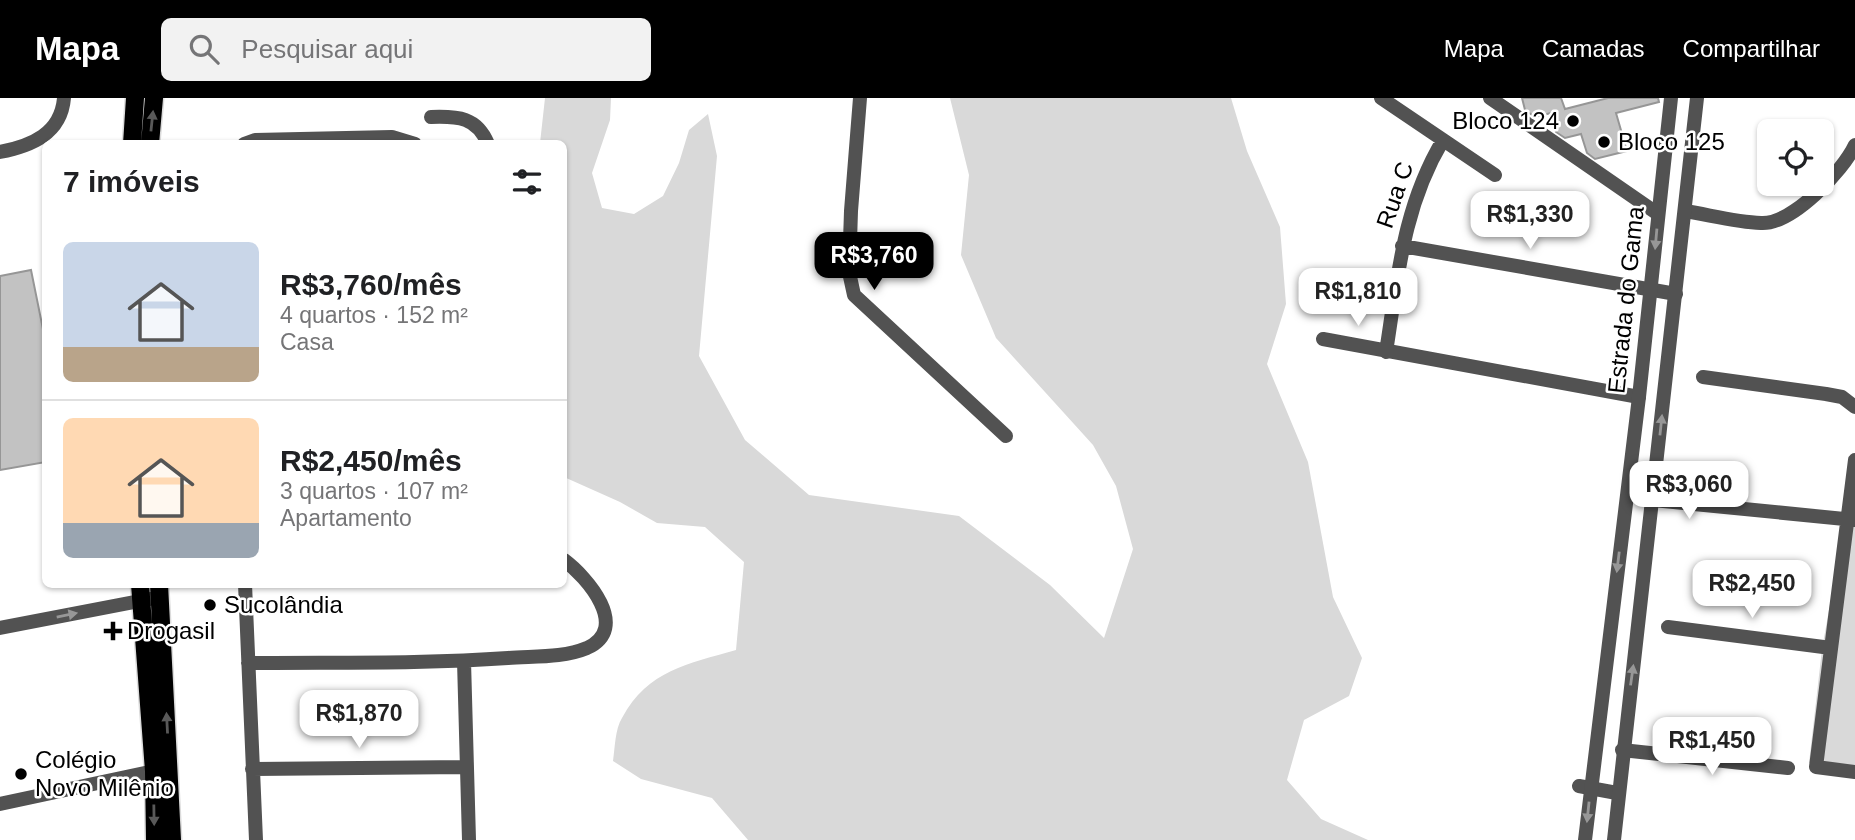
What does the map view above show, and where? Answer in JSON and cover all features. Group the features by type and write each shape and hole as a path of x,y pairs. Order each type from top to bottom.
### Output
{"main road":[{"path":"132,140 135,98"},
{"path":"150,140 155,98"},
{"path":"160,591 172,840"},
{"path":"140,593 154,771 155,840"}],"street":[{"path":"0,152 26,147 39,141 63,112 64,98"},
{"path":"860,98 850,248 850,285 854,295 1006,436"},
{"path":"1381,98 1494,175"},
{"path":"1490,98 1658,214"},
{"name":"Estrada do Gama","path":"1585,840 1585,786 1639,397 1671,98"},
{"name":"Estrada do Gama","path":"1614,840 1617,793 1653,500 1697,98"},
{"path":"431,117 450,116 467,120 482,129 486,140"},
{"path":"307,140 392,137 402,140"},
{"name":"Rua C","path":"1386,352 1402,246 1418,185 1443,140"},
{"path":"1685,211 1764,224 1783,218 1831,179 1849,158 1855,145"},
{"path":"1402,246 1676,294"},
{"path":"1323,339 1639,397"},
{"path":"1703,377 1842,397 1855,407"},
{"path":"1855,460 1851,520 1816,767 1855,772"},
{"path":"1653,500 1851,520"},
{"path":"248,663 464,661 567,654 597,641 607,620 604,608 585,581 567,563"},
{"path":"245,588 257,840"},
{"path":"0,628 140,593 160,591"},
{"path":"1668,627 1831,648"},
{"path":"464,661 469,840"},
{"path":"1622,750 1788,768"},
{"path":"252,769 466,766"},
{"path":"0,804 154,771"},
{"path":"1585,786 1617,793"}],"shaded area":[{"path":"545,98 611,98 610,120 592,173 602,208 634,214 663,196 679,163 689,130 708,114 717,156 699,356 745,440 809,495 959,516 1050,585 1104,638 1133,549 1116,486 1093,445 996,338 961,255 969,175 950,98 1231,98 1247,151 1280,227 1286,304 1267,364 1308,462 1333,597 1362,658 1349,696 1304,720 1287,780 1321,819 1368,840 748,840 712,798 641,779 613,761 620,722 644,689 671,671 736,650 744,562 705,527 657,523 620,502 567,478 567,140 540,140"},
{"path":"1845,520 1855,522 1855,772 1809,763 1822,649"}],"building":[{"path":"1522,98 1561,98 1565,109 1608,98 1658,98 1659,102 1616,113 1627,151 1595,159 1587,153 1581,134 1565,138 1556,132 1551,113 1535,117 1525,110"},
{"path":"31,270 42,324 42,463 0,470 0,276"}],"place":[{"name":"Bloco 124","path":"1573,121"},
{"name":"Bloco 125","path":"1604,142"},
{"name":"Sucolândia","path":"210,605"},
{"name":"Drogasil","path":"113,631"},
{"name":"Colégio Novo Milênio","path":"21,774"}]}
